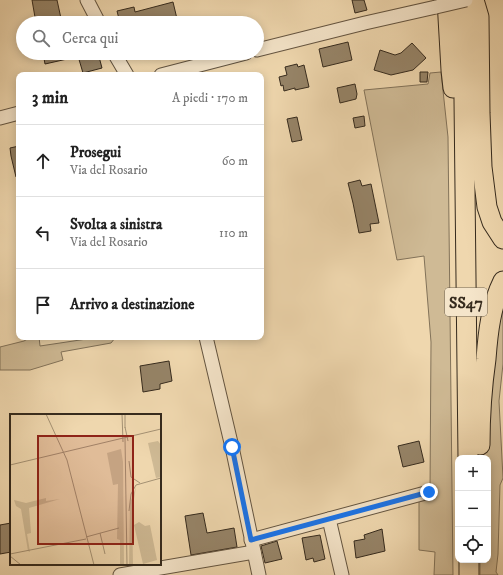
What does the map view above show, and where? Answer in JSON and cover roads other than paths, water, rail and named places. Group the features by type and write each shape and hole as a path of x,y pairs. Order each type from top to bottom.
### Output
{"highway":[{"path":"441,3 451,70 465,146"},
{"path":"468,3 479,17 482,167 487,207 492,222 503,239"},
{"name":"SS47","path":"468,3 465,146 468,455"},
{"path":"480,455 483,379 488,333 498,291 503,281"},
{"path":"469,563 469,575"}],"street":[{"path":"87,0 95,16"},
{"path":"264,48 441,3 468,3"},
{"path":"118,60 125,72"},
{"path":"173,72 219,60"},
{"path":"0,118 16,114"},
{"path":"207,340 232,447 258,575"},
{"path":"120,575 252,546 329,519 429,492"},
{"path":"329,519 342,575"}]}
